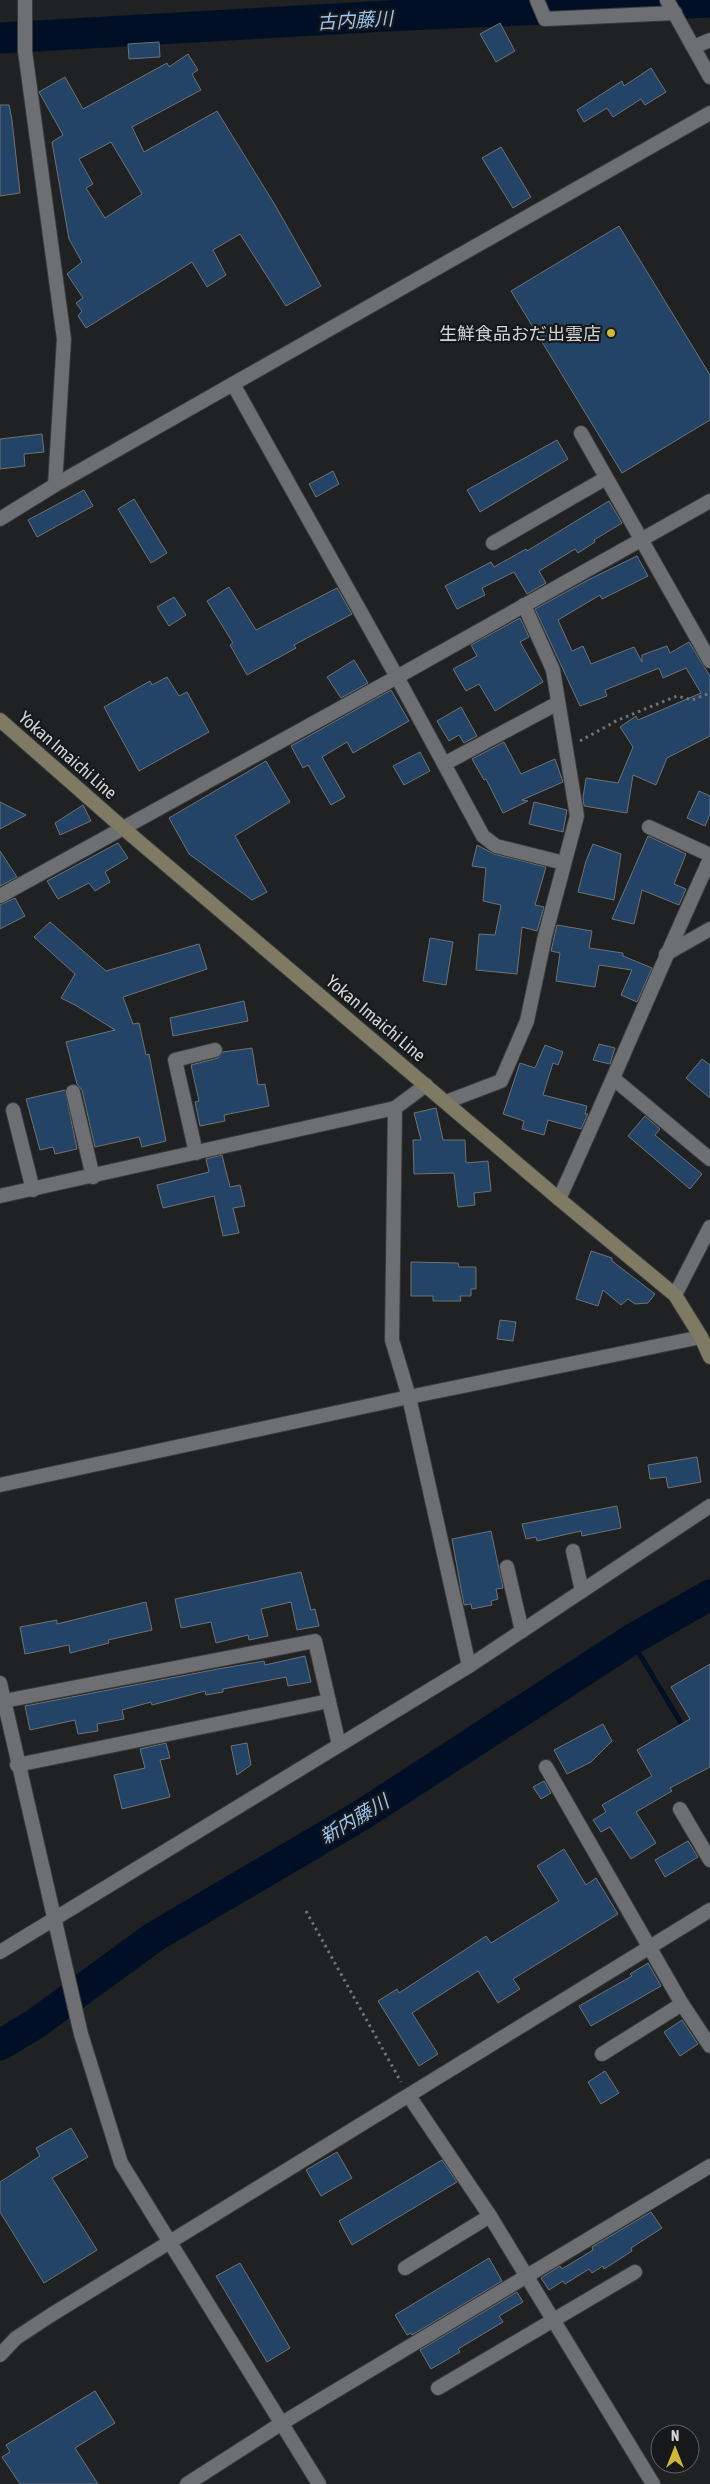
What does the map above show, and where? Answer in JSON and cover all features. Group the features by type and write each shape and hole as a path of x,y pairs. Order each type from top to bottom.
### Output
{"main road":[{"name":"Yokan Imaichi Line","path":"0,720 123,828 558,1199 675,1295 702,1337 710,1357"}],"street":[{"path":"25,0 25,51 64,339 55,485"},
{"path":"537,0 545,19 675,12"},
{"path":"667,0 710,77"},
{"path":"694,47 710,40"},
{"path":"0,519 55,485 710,113"},
{"path":"233,384 398,677 483,836 496,846 564,863"},
{"path":"581,433 710,661"},
{"path":"493,543 606,478"},
{"path":"0,896 398,677 710,501"},
{"path":"446,1102 501,1081 528,1021 544,936 577,816 553,670 524,605"},
{"path":"444,764 558,703"},
{"path":"558,1199 614,1079 666,954 710,857 648,827"},
{"path":"666,954 710,929"},
{"path":"196,1153 175,1060 215,1050"},
{"path":"614,1079 710,1159"},
{"path":"0,1196 395,1108 426,1085"},
{"path":"73,1092 93,1176"},
{"path":"395,1108 392,1340 409,1397 469,1666"},
{"path":"13,1110 33,1190"},
{"path":"675,1295 710,1227"},
{"path":"0,1485 409,1397 702,1337"},
{"path":"0,1952 469,1666 710,1506"},
{"path":"573,1551 582,1591"},
{"path":"507,1567 522,1630"},
{"path":"4,1701 315,1640 339,1746"},
{"path":"0,1683 80,2034 121,2163 319,2484"},
{"path":"18,1766 329,1701"},
{"path":"546,1768 682,2004 710,2046"},
{"path":"680,1809 710,1860"},
{"path":"0,2355 16,2338 170,2241 710,1910"},
{"path":"602,2054 682,2004"},
{"path":"409,2096 490,2216 653,2484"},
{"path":"187,2484 282,2423 710,2166"},
{"path":"405,2268 490,2216"},
{"path":"438,2388 635,2272"}],"path":[{"path":"567,748 618,720 677,696 692,700 710,693"},
{"path":"306,1912 409,2096"}],"building":[{"path":"500,23 515,51 496,62 480,34"},
{"path":"159,42 160,57 129,59 128,44"},
{"path":"188,54 198,70 192,74 201,90 132,127 144,152 217,111 275,205 321,286 286,306 240,234 213,250 226,275 207,287 192,262 86,328 78,316 82,311 76,303 83,298 67,274 82,262 69,239 52,142 63,135 39,92 65,77 83,109 167,63 169,67","holes":["111,142 142,194 105,218 86,188 93,184 79,159"]},
{"path":"651,68 666,92 645,105 641,99 613,117 607,108 584,122 577,110 622,81 624,86"},
{"path":"0,105 9,105 20,193 0,196"},
{"path":"501,147 531,197 513,208 482,158"},
{"name":"生鮮食品おだ出雲店","path":"619,226 710,375 710,420 622,473 511,291"},
{"path":"42,434 44,452 24,454 25,466 0,469 0,439"},
{"path":"557,440 568,459 480,512 467,490"},
{"path":"333,471 339,484 316,497 309,484"},
{"path":"84,490 93,506 37,537 28,520"},
{"path":"134,499 167,553 151,563 118,509"},
{"path":"609,501 622,523 594,540 595,542 578,553 575,549 539,571 546,583 527,594 514,572 482,588 485,595 457,609 445,586 491,562 494,567 526,549 527,551"},
{"path":"637,556 648,576 602,599 600,595 558,620 572,651 583,646 591,664 634,647 642,662 642,655 667,646 670,653 689,642 710,676 710,736 667,758 656,785 633,775 627,813 584,806 583,798 586,778 618,783 633,747 620,727 636,716 638,720 701,693 686,668 663,678 659,668 605,690 607,696 580,706 535,609"},
{"path":"229,587 256,630 337,588 352,614 294,645 296,648 247,675 230,645 233,643 207,601"},
{"path":"174,597 186,615 169,626 157,607"},
{"path":"520,618 529,637 520,642 543,682 495,711 479,684 466,691 453,669 477,656 471,645"},
{"path":"354,660 368,683 341,698 327,677"},
{"path":"167,677 179,696 187,692 209,732 139,771 104,707 150,681 152,685"},
{"path":"391,690 409,721 353,753 347,742 322,757 345,797 331,805 308,765 303,768 291,746"},
{"path":"461,707 477,736 464,743 459,735 449,741 437,721"},
{"path":"504,742 521,774 555,759 563,782 522,800 528,801 503,813 486,779 484,780 472,759"},
{"path":"420,752 430,771 404,785 393,766"},
{"path":"266,761 290,802 235,836 267,892 252,900 189,854 169,818"},
{"path":"699,791 710,796 710,814 705,826 687,818"},
{"path":"0,802 26,815 0,829"},
{"path":"534,802 567,810 563,832 529,824"},
{"path":"83,805 91,821 60,835 55,823"},
{"path":"648,836 686,854 674,884 686,889 679,905 642,890 634,924 612,919"},
{"path":"118,843 128,858 105,872 110,882 95,891 89,883 58,899 47,881"},
{"path":"593,844 621,854 614,900 578,892 586,861"},
{"path":"477,845 494,854 546,867 535,905 544,907 537,931 522,927 517,974 476,970 479,934 495,935 501,905 483,901 486,868 472,866"},
{"path":"0,851 17,877 0,886"},
{"path":"15,898 25,916 0,929 0,905"},
{"path":"50,922 106,971 199,944 207,969 123,997 133,1024 139,1023 146,1055 149,1054 166,1141 142,1147 139,1137 95,1147 82,1090 77,1084 66,1042 115,1030 61,998 75,974 34,937"},
{"path":"557,925 592,931 589,948 623,953 623,956 652,968 637,1002 621,995 632,970 599,965 595,987 556,981 560,953 551,951"},
{"path":"430,938 453,942 446,985 423,981"},
{"path":"244,1001 248,1021 173,1036 170,1018"},
{"path":"599,1044 615,1048 610,1064 593,1060"},
{"path":"545,1045 563,1052 558,1065 553,1063 543,1095 587,1106 585,1114 588,1114 581,1129 548,1120 544,1135 522,1129 524,1121 503,1114 520,1063 535,1068"},
{"path":"252,1048 258,1085 265,1084 269,1106 224,1115 225,1121 200,1126 195,1102 199,1101 191,1065 218,1058 223,1052"},
{"path":"702,1059 710,1065 710,1098 686,1078"},
{"path":"65,1090 77,1149 55,1154 53,1147 40,1150 26,1099"},
{"path":"436,1108 443,1140 465,1140 466,1163 488,1161 491,1191 474,1193 475,1205 458,1207 454,1173 414,1174 413,1140 421,1140 414,1113"},
{"path":"645,1116 660,1129 655,1135 702,1174 690,1189 628,1136"},
{"path":"222,1155 230,1187 240,1185 245,1206 233,1208 239,1233 223,1236 214,1196 163,1208 157,1185 209,1172 206,1159"},
{"path":"591,1251 612,1258 612,1261 655,1294 648,1303 635,1304 628,1299 621,1305 603,1290 598,1306 576,1299"},
{"path":"411,1262 458,1263 459,1267 476,1267 476,1289 471,1289 471,1296 460,1296 461,1301 433,1301 433,1296 411,1296"},
{"path":"500,1320 516,1322 513,1341 497,1339"},
{"path":"697,1457 701,1482 668,1488 666,1477 650,1479 648,1465"},
{"path":"617,1506 621,1528 582,1536 581,1531 537,1541 536,1537 526,1539 522,1524"},
{"path":"491,1531 503,1588 496,1589 498,1599 491,1601 492,1605 472,1609 471,1604 464,1605 452,1539"},
{"path":"301,1572 311,1610 315,1609 319,1626 297,1630 291,1602 261,1609 268,1636 249,1640 248,1635 216,1643 211,1622 181,1628 175,1599"},
{"path":"146,1602 152,1630 108,1640 109,1643 70,1653 69,1645 25,1654 20,1627 57,1620 57,1624"},
{"path":"305,1656 311,1682 288,1686 286,1677 223,1689 223,1692 206,1695 205,1691 152,1705 151,1702 122,1710 124,1719 97,1724 98,1731 78,1734 75,1720 30,1730 25,1706 218,1669 264,1661 265,1665"},
{"path":"710,1664 710,1767 670,1788 672,1791 636,1812 656,1843 631,1859 610,1827 601,1832 593,1820 606,1812 602,1805 652,1776 637,1750 690,1719 671,1687"},
{"path":"603,1724 612,1741 591,1762 567,1774 554,1750"},
{"path":"166,1743 170,1758 160,1760 170,1797 122,1809 114,1775 145,1768 140,1749"},
{"path":"247,1743 251,1765 237,1775 231,1746"},
{"path":"544,1781 551,1793 541,1799 533,1787"},
{"path":"688,1841 698,1857 665,1877 655,1860"},
{"path":"564,1849 586,1885 596,1878 618,1914 513,1979 520,1989 498,2003 478,1971 412,2013 438,2054 419,2066 378,2001 397,1989 399,1993 486,1936 491,1943 559,1901 537,1866"},
{"path":"648,1963 661,1986 591,2026 579,2006 632,1976 630,1974"},
{"path":"682,2020 698,2044 680,2056 664,2032"},
{"path":"605,2071 619,2093 601,2104 588,2082"},
{"path":"71,2128 88,2157 52,2178 97,2250 44,2283 0,2212 0,2182 40,2156 36,2148"},
{"path":"337,2152 352,2178 321,2196 306,2170"},
{"path":"442,2160 457,2182 352,2245 339,2221"},
{"path":"651,2212 662,2228 631,2248 632,2251 604,2269 603,2266 592,2273 589,2269 565,2284 563,2281 549,2290 541,2278 560,2266 562,2269 593,2250 592,2247"},
{"path":"489,2258 502,2281 412,2335 411,2333 407,2335 395,2315"},
{"path":"240,2263 290,2348 267,2362 216,2276"},
{"path":"517,2292 523,2302 499,2316 503,2322 458,2349 460,2352 431,2369 420,2350"},
{"path":"95,2391 115,2423 75,2448 98,2484 20,2484 2,2457 10,2452 6,2445"}],"waterway":[{"name":"古内藤川","path":"0,38 405,15 710,2"},
{"name":"新内藤川","path":"0,2045 35,2024 154,1937 360,1816 631,1640 710,1595"},
{"path":"631,1640 684,1728"}],"place":[{"name":"生鮮食品おだ出雲店","path":"611,333"}]}
